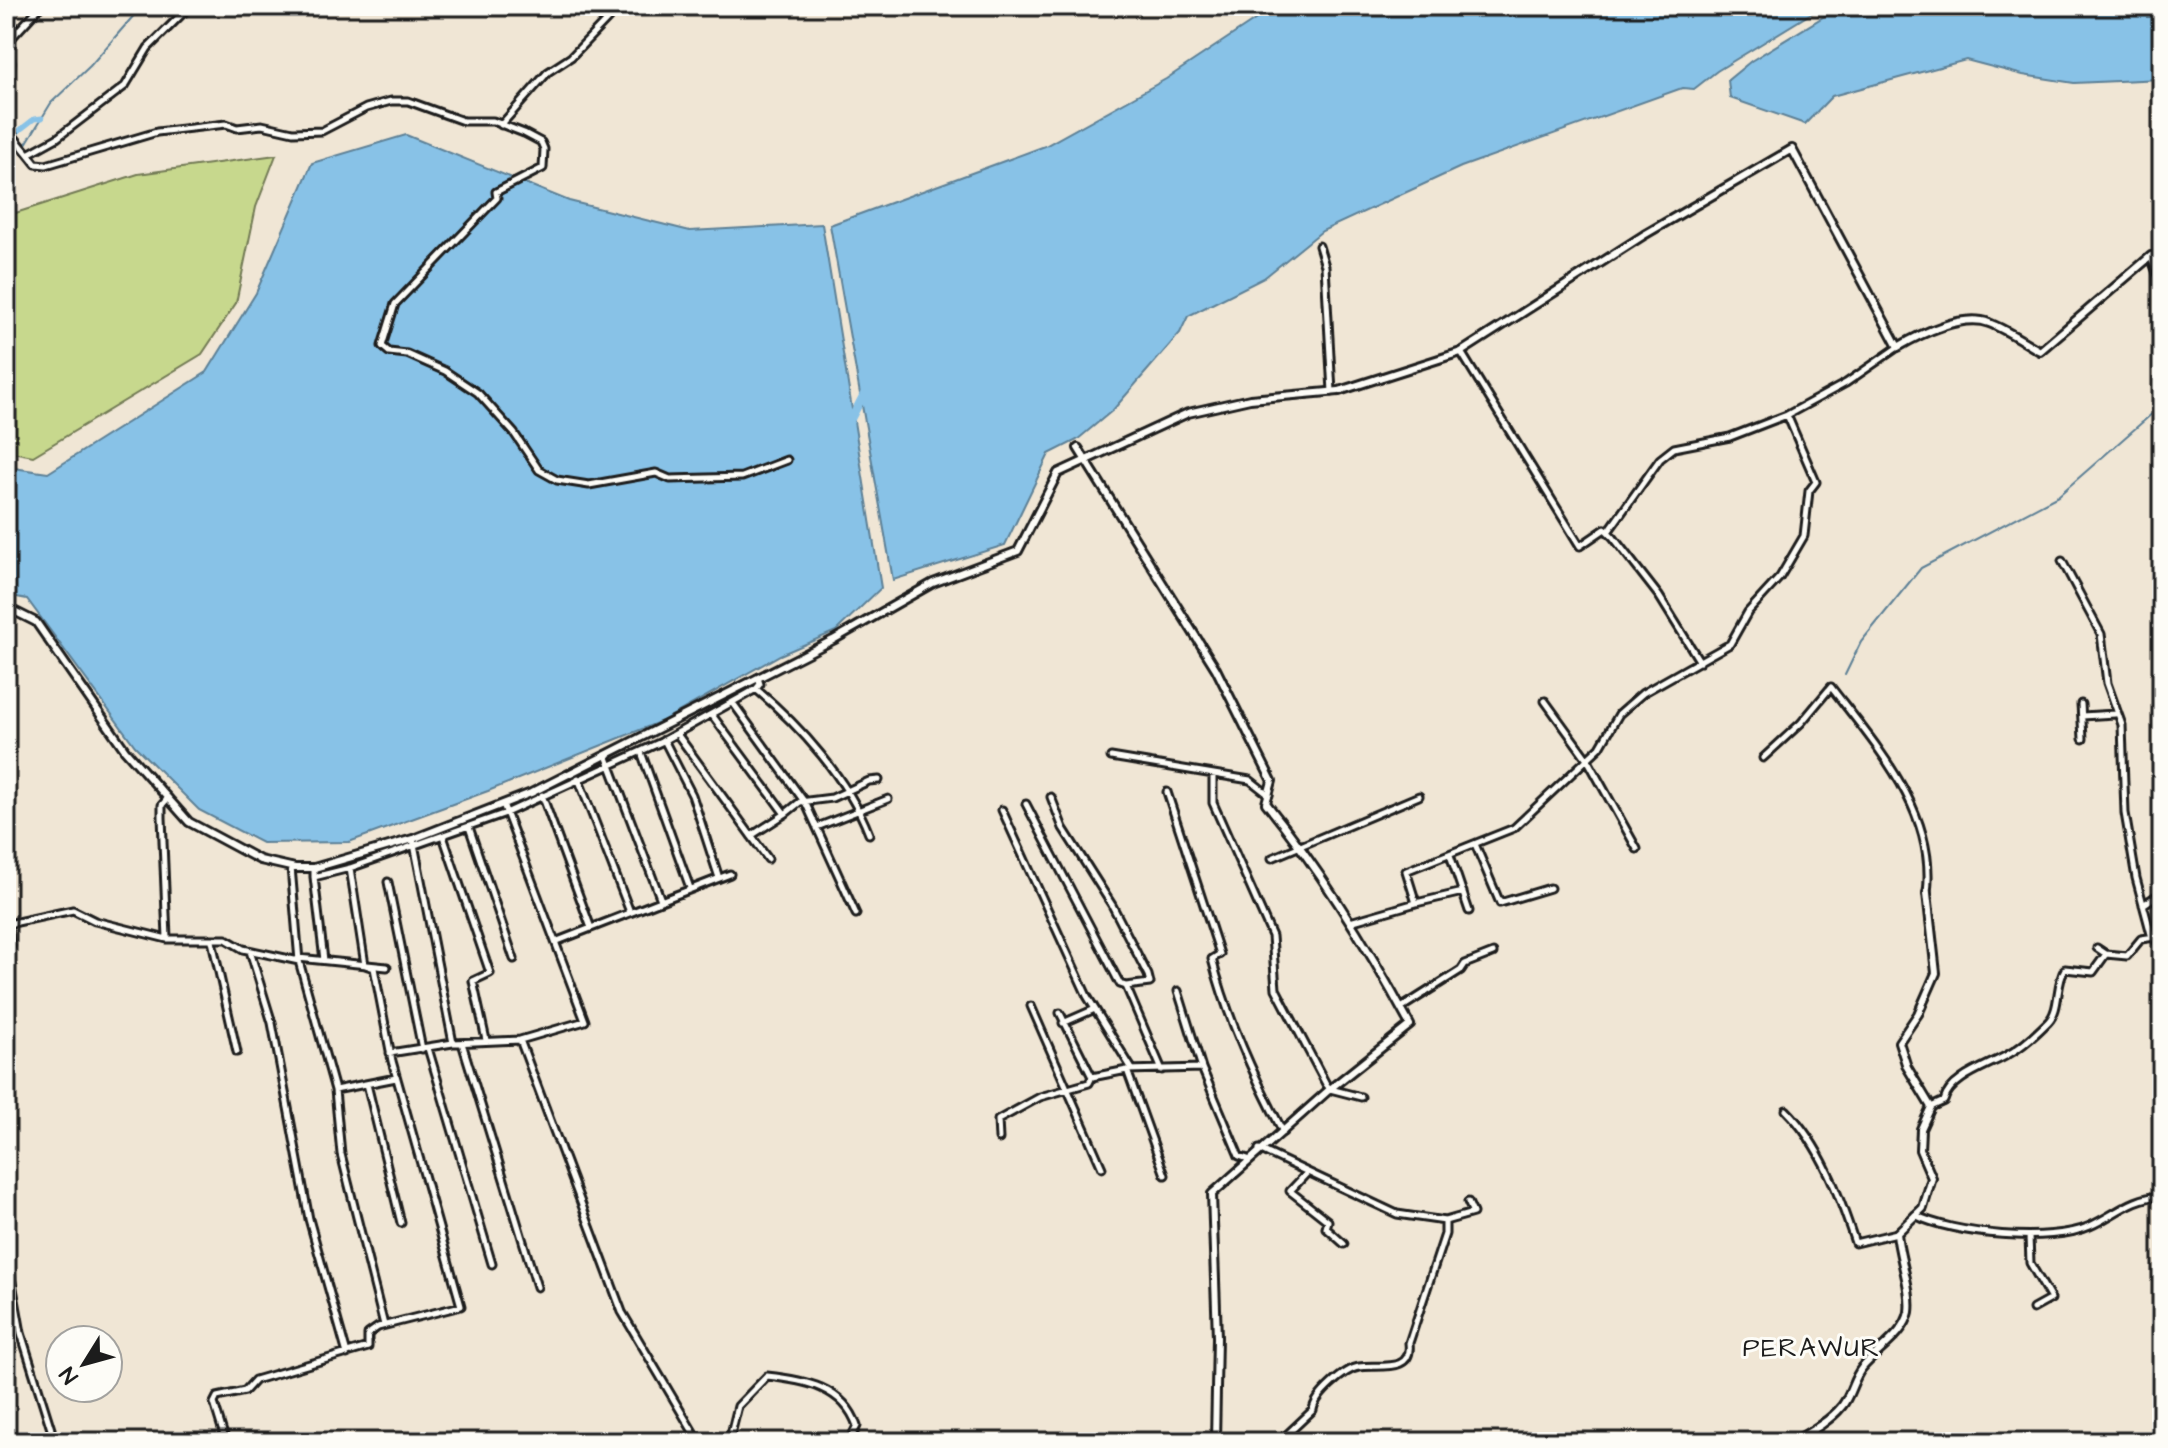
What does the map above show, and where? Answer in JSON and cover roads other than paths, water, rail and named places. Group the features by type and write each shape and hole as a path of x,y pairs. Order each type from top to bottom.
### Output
{"main road":[{"path":"6,45 10,63 6,99"}],"street":[{"path":"6,45 41,6"},
{"path":"28,154 57,138 125,86 148,48 190,6"},
{"path":"501,125 548,72 571,57 620,6"},
{"path":"6,127 36,164 46,165 157,132 226,124 237,128 262,125 293,132 322,131 366,108 391,101 408,101 463,121 493,121 541,142 544,149 543,168 496,192 497,198 395,304 382,346 389,352 407,354 445,371 478,393 514,433 539,470 557,480 589,485 656,473 670,479 742,477 787,460"},
{"path":"314,877 350,868 503,804 758,678 933,583 1018,551 1058,473 1188,413 1250,399 1332,392 1461,352 1644,235 1792,149 1898,347"},
{"path":"1319,246 1325,266 1332,392"},
{"path":"1608,532 1660,459 1674,448 1730,437 1787,415 1935,328 1986,321 2040,351 2151,256 2162,284"},
{"path":"1461,352 1580,546 1605,529 1659,596 1700,662"},
{"path":"1416,903 1406,871 1514,828 1600,747 1619,714 1643,693 1730,644 1748,612 1780,577 1804,536 1809,491 1816,482 1787,415"},
{"path":"1078,448 1216,669 1272,781 1266,803 1299,844 1350,922 1410,1025 1259,1149 1212,1194 1217,1337 1215,1442"},
{"path":"2062,561 2101,634 2115,714 2122,725 2125,813 2143,905 2154,938 2162,949"},
{"path":"6,607 36,622 125,750 189,822 260,860 291,867 314,868 443,836 506,813 677,734 756,689 760,684 758,678"},
{"path":"1763,758 1801,723 1831,687 1875,744 1918,813 1929,877 1927,893 1936,973 1918,1014 1899,1042 1907,1067 1931,1107"},
{"path":"756,689 792,719 822,755 859,810 869,834"},
{"path":"1545,701 1587,759 1637,849"},
{"path":"733,703 806,804 856,914"},
{"path":"2081,704 2083,739"},
{"path":"2082,716 2115,714"},
{"path":"712,715 785,814"},
{"path":"677,734 768,859"},
{"path":"664,740 692,795 719,878"},
{"path":"641,752 690,888"},
{"path":"606,755 661,900"},
{"path":"1111,757 1250,780 1269,795"},
{"path":"1213,775 1213,803 1272,936 1276,989 1330,1089 1361,1097"},
{"path":"578,778 630,912"},
{"path":"751,836 800,802 806,804 879,780"},
{"path":"1167,792 1220,954 1212,959 1234,1027 1243,1053 1283,1132"},
{"path":"542,795 591,928"},
{"path":"1272,858 1299,844 1419,796"},
{"path":"1026,804 1041,840 1087,916 1120,984 1150,983 1112,905 1063,828 1051,797"},
{"path":"167,939 162,805 168,798"},
{"path":"817,827 888,799"},
{"path":"390,1053 453,1043 520,1040 585,1021 503,804"},
{"path":"1002,810 1095,1009 1130,1070 1165,1175"},
{"path":"469,827 514,959"},
{"path":"443,836 490,973 473,981 486,1040"},
{"path":"413,842 453,1043"},
{"path":"1475,844 1500,903 1550,888"},
{"path":"1450,855 1469,911"},
{"path":"291,867 298,959 335,1090 341,1154 384,1325"},
{"path":"314,868 324,960"},
{"path":"350,868 365,965"},
{"path":"555,942 730,874"},
{"path":"388,882 425,1048 492,1264"},
{"path":"1350,922 1463,892"},
{"path":"2143,905 2162,892"},
{"path":"6,949 11,946 8,924 73,910 95,921 167,939 226,939 250,951 387,967"},
{"path":"2097,948 2106,954 2127,956 2141,939 2162,936"},
{"path":"212,941 237,1052"},
{"path":"250,951 272,1023 309,1219 347,1354"},
{"path":"1401,1008 1461,970 1465,964 1493,953"},
{"path":"1786,1110 1804,1131 1838,1191 1855,1243 1897,1233 1923,1208 1932,1178 1920,1150 1921,1129 1931,1107 1944,1101 1945,1094 1971,1073 2010,1054 2047,1024 2053,1015 2065,969 2093,972 2106,954"},
{"path":"226,1442 214,1399 245,1391 255,1380 369,1346 369,1332 384,1325 461,1306 396,1078 374,968 365,965"},
{"path":"1126,986 1162,1070"},
{"path":"1178,991 1202,1068 1239,1156 1248,1159"},
{"path":"1031,1006 1102,1168"},
{"path":"1063,1023 1095,1009"},
{"path":"1060,1013 1092,1077"},
{"path":"520,1040 622,1312 699,1442"},
{"path":"462,1043 537,1287"},
{"path":"1092,1077 1130,1070 1202,1068"},
{"path":"999,1139 998,1120 1040,1097 1089,1083 1092,1077"},
{"path":"335,1090 396,1078"},
{"path":"367,1084 401,1223"},
{"path":"1259,1149 1306,1174 1397,1214 1445,1221 1473,1213 1468,1202"},
{"path":"1306,1174 1290,1191 1328,1221 1326,1228 1344,1244"},
{"path":"1915,1215 1978,1233 2029,1236 2088,1227 2124,1205 2162,1196"},
{"path":"1279,1442 1313,1410 1314,1403 1329,1387 1356,1367 1394,1367 1401,1363 1409,1350 1445,1234 1445,1221"},
{"path":"1793,1442 1825,1422 1844,1405 1860,1370 1903,1326 1909,1313 1908,1288 1900,1266 1897,1233"},
{"path":"2029,1236 2030,1263 2051,1299 2033,1309"},
{"path":"6,1249 21,1333 55,1442"},
{"path":"729,1442 738,1406 767,1376 799,1380 843,1401 857,1426 849,1442"},
{"path":"2156,1433 2162,1442"}],"water":[{"path":"1276,6 1823,6 1717,71 1694,89 1682,88 1461,167 1322,231 1264,278 1188,316 1180,333 1113,410 1077,440 1049,454 1005,545 893,580 830,225 1045,146 1166,79"},
{"path":"1841,6 2162,6 2162,79 2074,83 2023,75 1966,60 1832,96 1805,124 1730,98 1728,80 1751,61"},
{"path":"406,135 569,201 690,231 822,224 881,588 836,631 780,655 662,721 488,791 349,842 262,843 199,810 135,746 27,599 6,595 6,467 48,473 207,372 256,293 312,163"}],"waterway":[{"path":"26,144 51,103 90,66 142,6"},
{"path":"16,133 34,119 42,118"},
{"path":"6,159 21,148"},
{"path":"849,423 865,392"},
{"path":"1845,675 1861,642 1921,568 2058,496 2162,405"}],"district":[{"name":"PERAWUR","path":"1812,1347"}]}
